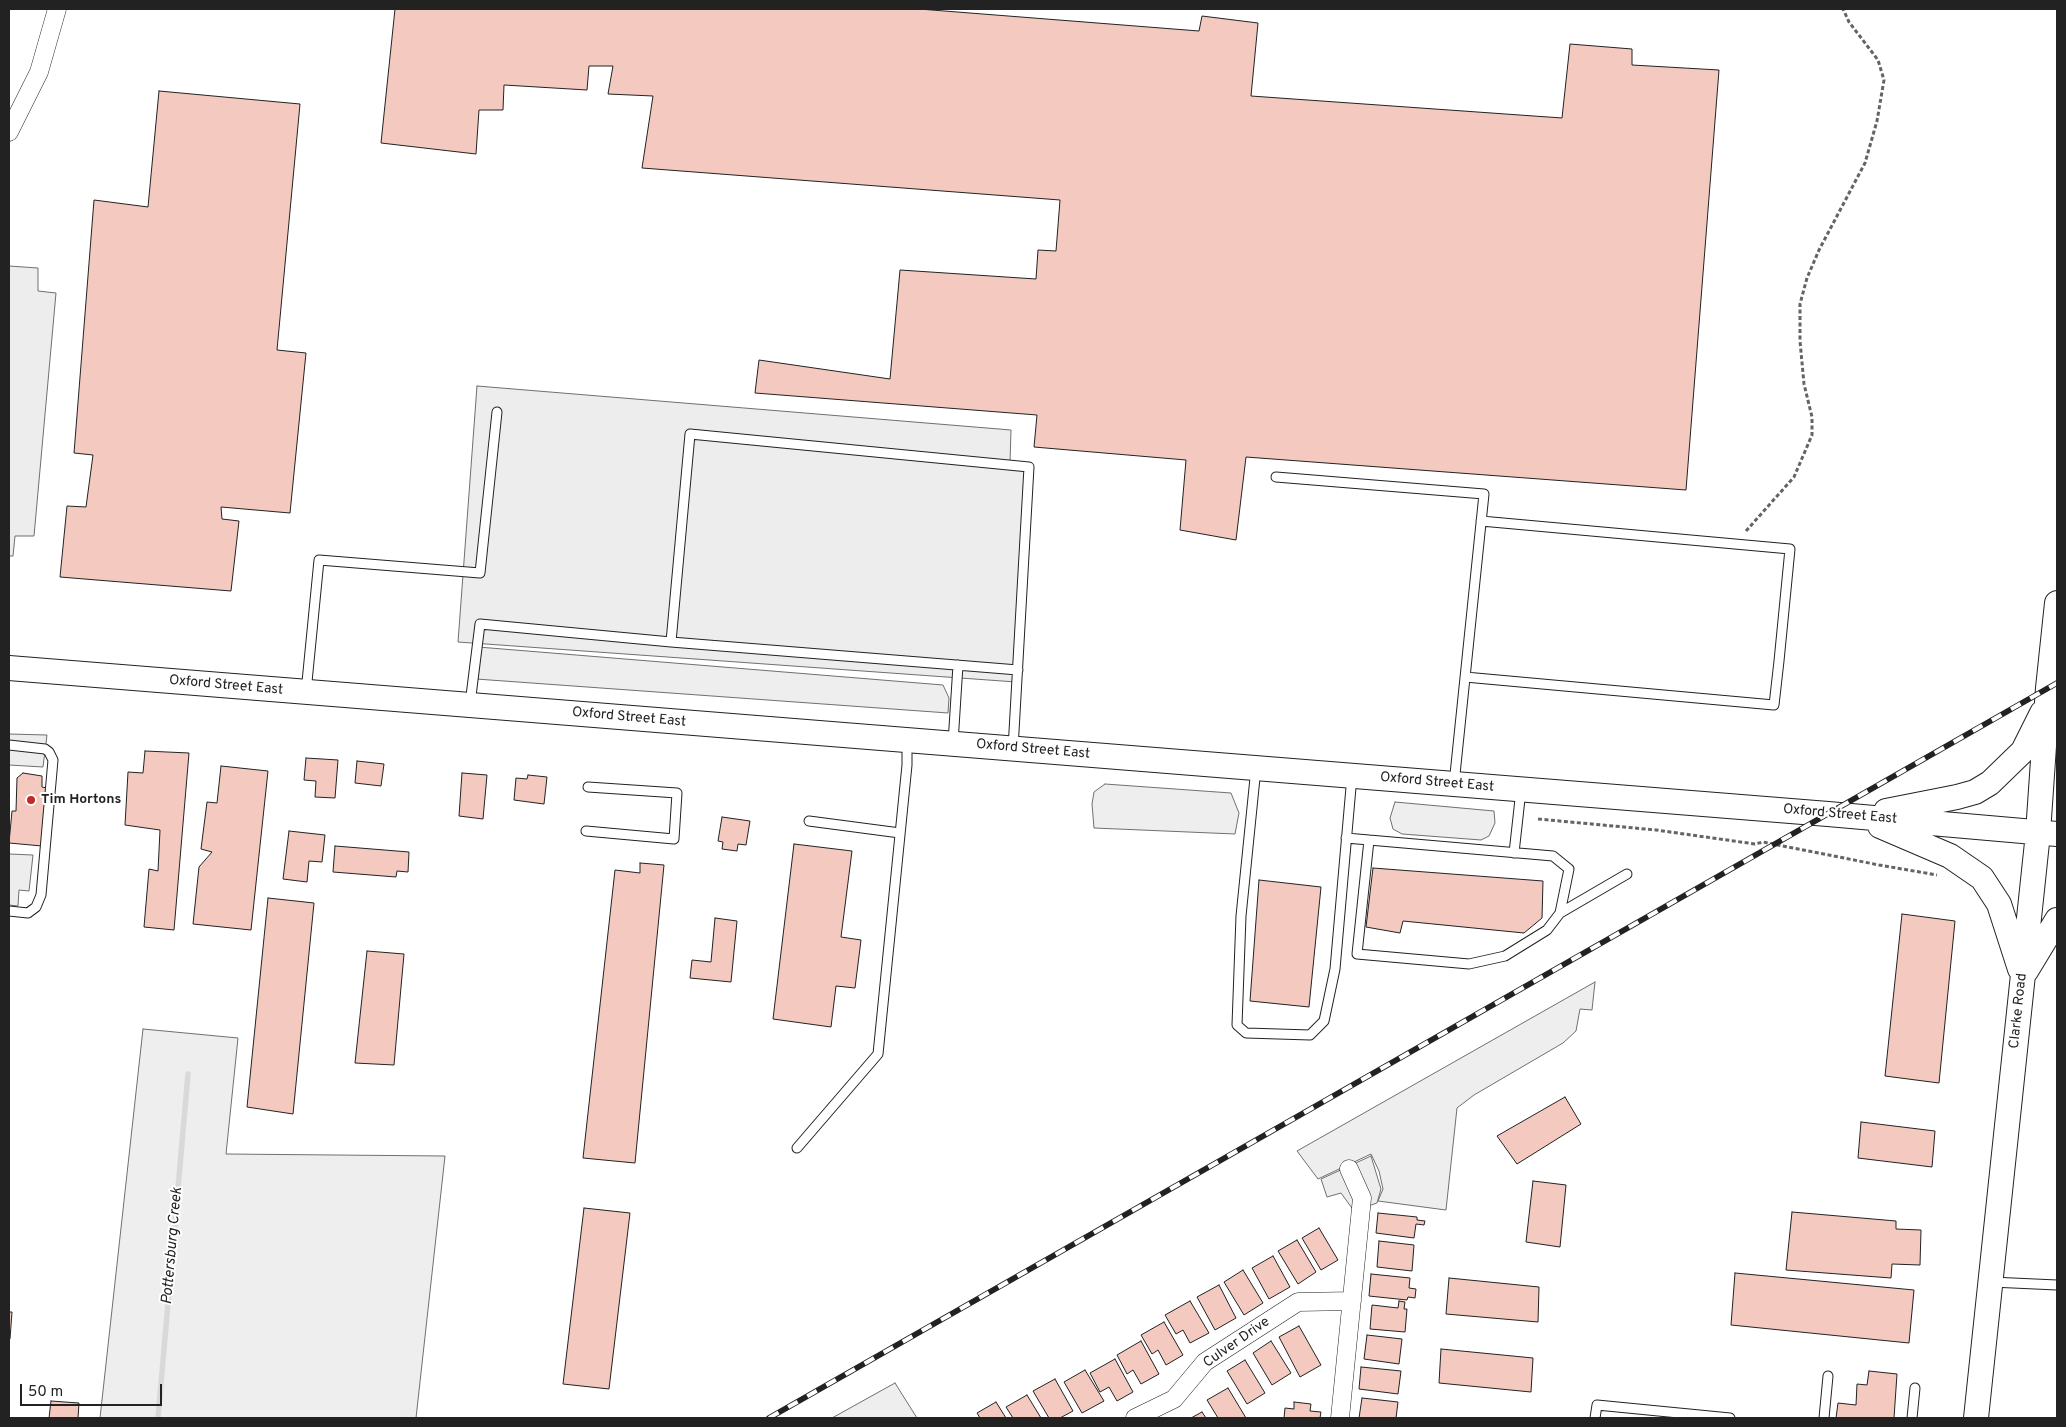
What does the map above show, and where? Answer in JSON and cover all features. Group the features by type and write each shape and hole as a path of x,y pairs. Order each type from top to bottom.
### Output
{"main road":[{"name":"Clarke Road","path":"1976,1418 2023,977 2048,834 2047,702 2057,603"},
{"name":"Oxford Street East","path":"9,668 1454,784 2048,834"},
{"path":"2047,702 2057,726"},
{"path":"1858,817 1957,797 1975,792 1990,783 2023,751 2047,702"},
{"path":"1858,817 1950,856 1982,878 1999,904 2023,977"},
{"path":"2023,977 2057,920"}],"street":[{"path":"9,132 39,72 57,9"},
{"path":"1340,1418 1362,1198 1349,1169"},
{"name":"Culver Drive","path":"1135,1418 1174,1398 1206,1362 1298,1302 1352,1301"}],"lane":[{"path":"306,692 320,560 480,573 497,412"},
{"path":"671,642 690,434 1029,467 1013,749"},
{"path":"1276,476 1484,494 1454,784"},
{"path":"1465,677 1774,706 1790,549 1481,521"},
{"path":"470,705 480,624 671,642 1018,670"},
{"path":"953,744 958,665"},
{"path":"797,1148 878,1054 907,765 907,740"},
{"path":"9,745 45,750 50,752 53,760 41,895 36,907 28,913 9,911"},
{"path":"1256,768 1241,916 1237,1025 1246,1033 1310,1035 1324,1021 1335,969 1352,776"},
{"path":"586,831 674,839 677,793 588,787"},
{"path":"1514,853 1521,790"},
{"path":"809,821 900,833"},
{"path":"1346,838 1553,856 1569,869 1560,913"},
{"path":"1369,840 1358,954 1469,964 1505,956 1547,930 1560,913 1627,874"},
{"path":"1991,1282 2057,1285"},
{"path":"1824,1418 1828,1376"},
{"path":"1912,1418 1915,1388"},
{"path":"1595,1418 1597,1405 1730,1418"}],"path":[{"path":"1738,544 1753,522 1794,476 1812,435 1812,417 1804,384 1802,366 1800,304 1807,278 1819,250 1864,163 1878,112 1884,80 1878,60 1849,22 1842,9"},
{"path":"1538,818 1656,830 1755,844 1763,842 1945,876"}],"shaded area":[{"path":"9,266 38,268 38,291 56,293 34,536 15,536 13,556 9,556"},
{"path":"477,386 1011,430 1010,463 1030,465 1016,682 458,642"},
{"path":"478,647 943,685 949,698 948,713 476,679"},
{"path":"9,734 47,735 43,767 9,765"},
{"path":"1105,784 1231,793 1239,813 1235,834 1094,828 1092,804 1094,792"},
{"path":"1395,802 1494,811 1495,823 1489,836 1481,840 1402,834 1393,829 1390,818"},
{"path":"9,854 33,855 29,891 19,890 18,906 9,905"},
{"path":"1595,982 1592,1010 1580,1009 1576,1031 1563,1043 1474,1095 1457,1108 1446,1210 1378,1201 1383,1189 1379,1171 1371,1154 1318,1179 1297,1151"},
{"path":"143,1029 238,1038 226,1154 445,1156 416,1418 100,1418"},
{"path":"1371,1156 1381,1189 1377,1203 1354,1211 1341,1193 1327,1197 1321,1179"},
{"path":"895,1383 917,1418 832,1418"}],"building":[{"path":"395,9 919,9 1199,31 1202,16 1258,23 1251,96 1562,118 1570,44 1632,49 1632,65 1719,70 1686,490 1246,457 1236,540 1180,530 1186,460 1034,447 1037,415 755,393 759,360 890,379 900,270 1036,279 1038,250 1056,251 1060,200 642,168 653,96 608,94 613,66 589,66 587,90 504,85 503,110 479,110 476,154 381,143"},
{"path":"159,91 300,104 277,350 306,353 290,513 221,507 222,519 239,521 231,591 60,577 67,506 86,507 93,455 74,453 94,200 148,207"},
{"path":"145,751 189,753 174,930 144,927 149,869 158,871 160,830 125,825 128,772 143,773"},
{"path":"306,758 338,760 335,798 315,797 316,781 304,780"},
{"path":"357,761 384,764 381,786 355,783"},
{"path":"221,766 268,771 251,930 193,924 199,867 212,852 201,849 207,802 217,803"},
{"name":"Tim Hortons","path":"23,773 42,776 42,787 47,788 42,846 9,843 12,811 16,811 17,778"},
{"path":"462,773 487,775 483,819 459,816"},
{"path":"528,775 547,777 544,804 514,800 516,778 527,779"},
{"path":"722,817 750,821 746,845 738,844 737,851 722,849 723,842 718,841"},
{"path":"289,831 325,835 322,862 309,861 307,882 283,879"},
{"path":"794,844 852,851 841,937 861,940 855,988 836,986 831,1027 773,1019"},
{"path":"335,846 409,852 408,872 397,871 396,877 333,872"},
{"path":"640,863 664,865 635,1163 583,1158 615,870 640,873"},
{"path":"1373,868 1543,881 1542,918 1524,933 1403,921 1400,933 1366,927"},
{"path":"1259,880 1321,887 1309,1007 1250,1001"},
{"path":"268,898 314,903 293,1114 247,1107"},
{"path":"1902,914 1955,921 1939,1083 1885,1076"},
{"path":"715,918 737,921 731,982 690,978 692,960 711,962"},
{"path":"367,951 404,954 394,1065 355,1063"},
{"path":"1565,1097 1581,1124 1517,1164 1497,1136"},
{"path":"1861,1122 1935,1131 1932,1167 1858,1158"},
{"path":"1533,1181 1566,1185 1560,1247 1526,1242"},
{"path":"584,1208 630,1213 609,1389 563,1384"},
{"path":"1792,1212 1896,1221 1896,1229 1921,1230 1920,1265 1892,1264 1891,1278 1786,1270"},
{"path":"1378,1213 1417,1217 1417,1220 1425,1221 1424,1225 1416,1224 1414,1238 1376,1233"},
{"path":"1319,1228 1338,1260 1321,1270 1302,1238"},
{"path":"1297,1240 1316,1272 1298,1284 1278,1251"},
{"path":"1379,1241 1414,1245 1412,1271 1377,1267"},
{"path":"1273,1256 1290,1287 1269,1299 1252,1268"},
{"path":"1243,1270 1263,1303 1244,1315 1224,1282"},
{"path":"1735,1273 1914,1290 1909,1343 1731,1325"},
{"path":"1371,1274 1410,1278 1409,1288 1416,1289 1415,1298 1408,1297 1407,1300 1369,1296"},
{"path":"1449,1278 1539,1287 1538,1322 1446,1314"},
{"path":"1219,1285 1236,1318 1215,1330 1197,1297"},
{"path":"1190,1301 1209,1333 1190,1343 1183,1330 1176,1334 1165,1315"},
{"path":"1399,1301 1405,1302 1404,1309 1407,1309 1405,1332 1370,1329 1372,1305 1398,1308"},
{"path":"9,1312 12,1312 10,1339 9,1339"},
{"path":"1164,1322 1183,1355 1166,1365 1158,1350 1152,1354 1141,1335"},
{"path":"1299,1326 1321,1365 1300,1377 1279,1337"},
{"path":"1367,1335 1402,1339 1399,1364 1364,1359"},
{"path":"1141,1341 1159,1374 1141,1384 1133,1370 1127,1374 1117,1355"},
{"path":"1271,1341 1291,1373 1272,1385 1253,1353"},
{"path":"1441,1349 1533,1358 1531,1392 1439,1383"},
{"path":"1115,1359 1133,1392 1117,1401 1109,1387 1100,1392 1090,1373"},
{"path":"1245,1360 1265,1393 1247,1404 1227,1371"},
{"path":"1361,1367 1401,1371 1398,1394 1359,1389"},
{"path":"1085,1370 1104,1401 1082,1413 1064,1382"},
{"path":"1869,1371 1897,1374 1894,1418 1836,1418 1838,1403 1856,1405 1857,1384 1867,1385"},
{"path":"1055,1379 1073,1411 1060,1418 1049,1418 1033,1391"},
{"path":"1228,1388 1246,1418 1218,1418 1207,1400"},
{"path":"1027,1395 1041,1418 1013,1418 1006,1407"},
{"path":"1362,1398 1398,1402 1396,1418 1359,1418"},
{"path":"51,1401 79,1403 78,1418 49,1418"},
{"path":"996,1402 1006,1418 980,1418 977,1413"},
{"path":"1294,1402 1311,1404 1310,1411 1321,1412 1320,1418 1284,1418 1285,1408 1294,1409"},
{"path":"1202,1412 1206,1418 1191,1418"}],"waterway":[{"name":"Pottersburg Creek","path":"158,1418 188,1074"}],"railway":[{"path":"769,1418 2057,683"}],"place":[{"name":"Tim Hortons","path":"31,800"}]}
